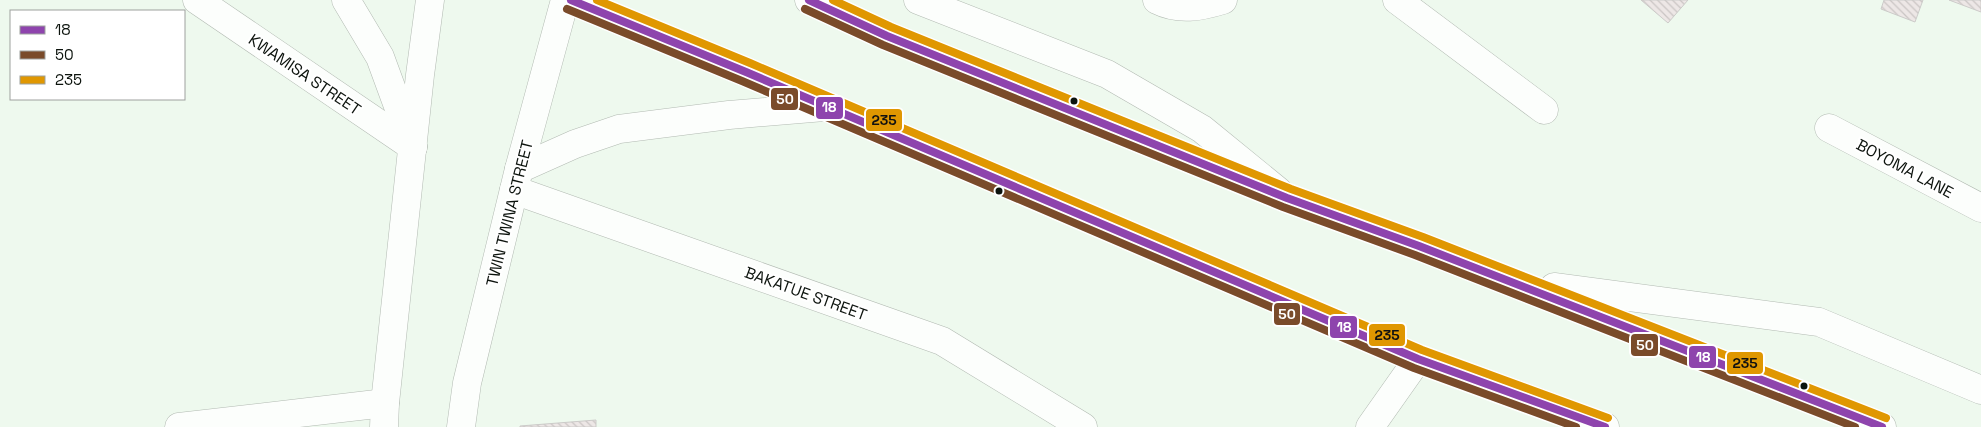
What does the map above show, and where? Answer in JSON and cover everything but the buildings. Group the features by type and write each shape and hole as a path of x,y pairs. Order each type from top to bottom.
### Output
{"main road":[{"name":"KWAMISA STREET","path":"197,0 413,147"},
{"path":"346,0 380,57 413,147"},
{"path":"178,427 385,415 420,74 430,0"},
{"name":"TWIN TWINA STREET","path":"461,427 467,382 516,179 565,0"},
{"path":"571,0 828,107 1418,359 1605,427"},
{"path":"809,0 887,36 1287,198 1511,282 1882,427"},
{"path":"918,0 1107,74 1202,129 1287,198"},
{"path":"1157,0 1168,5 1196,8 1223,0"},
{"path":"1397,0 1544,110"},
{"path":"516,179 575,144 619,129 729,115 828,107"},
{"name":"BOYOMA LANE","path":"1829,128 1981,208"},
{"name":"BAKATUE STREET","path":"516,179 942,341 1083,427"},
{"path":"1511,282 1819,322 1981,390"},
{"path":"1370,427 1418,359"}],"transit line":[{"name":"18","path":"571,0 746,72 1418,359 1605,427"},
{"name":"235","path":"597,0 750,63 1422,350 1608,418"},
{"name":"18","path":"809,0 887,36 1287,198 1419,246 1882,427"},
{"name":"235","path":"833,0 891,27 1291,189 1423,237 1886,418"},
{"name":"50","path":"567,9 742,81 1414,368 1576,427"},
{"name":"50","path":"805,9 883,45 1283,207 1415,255 1855,427"}]}
